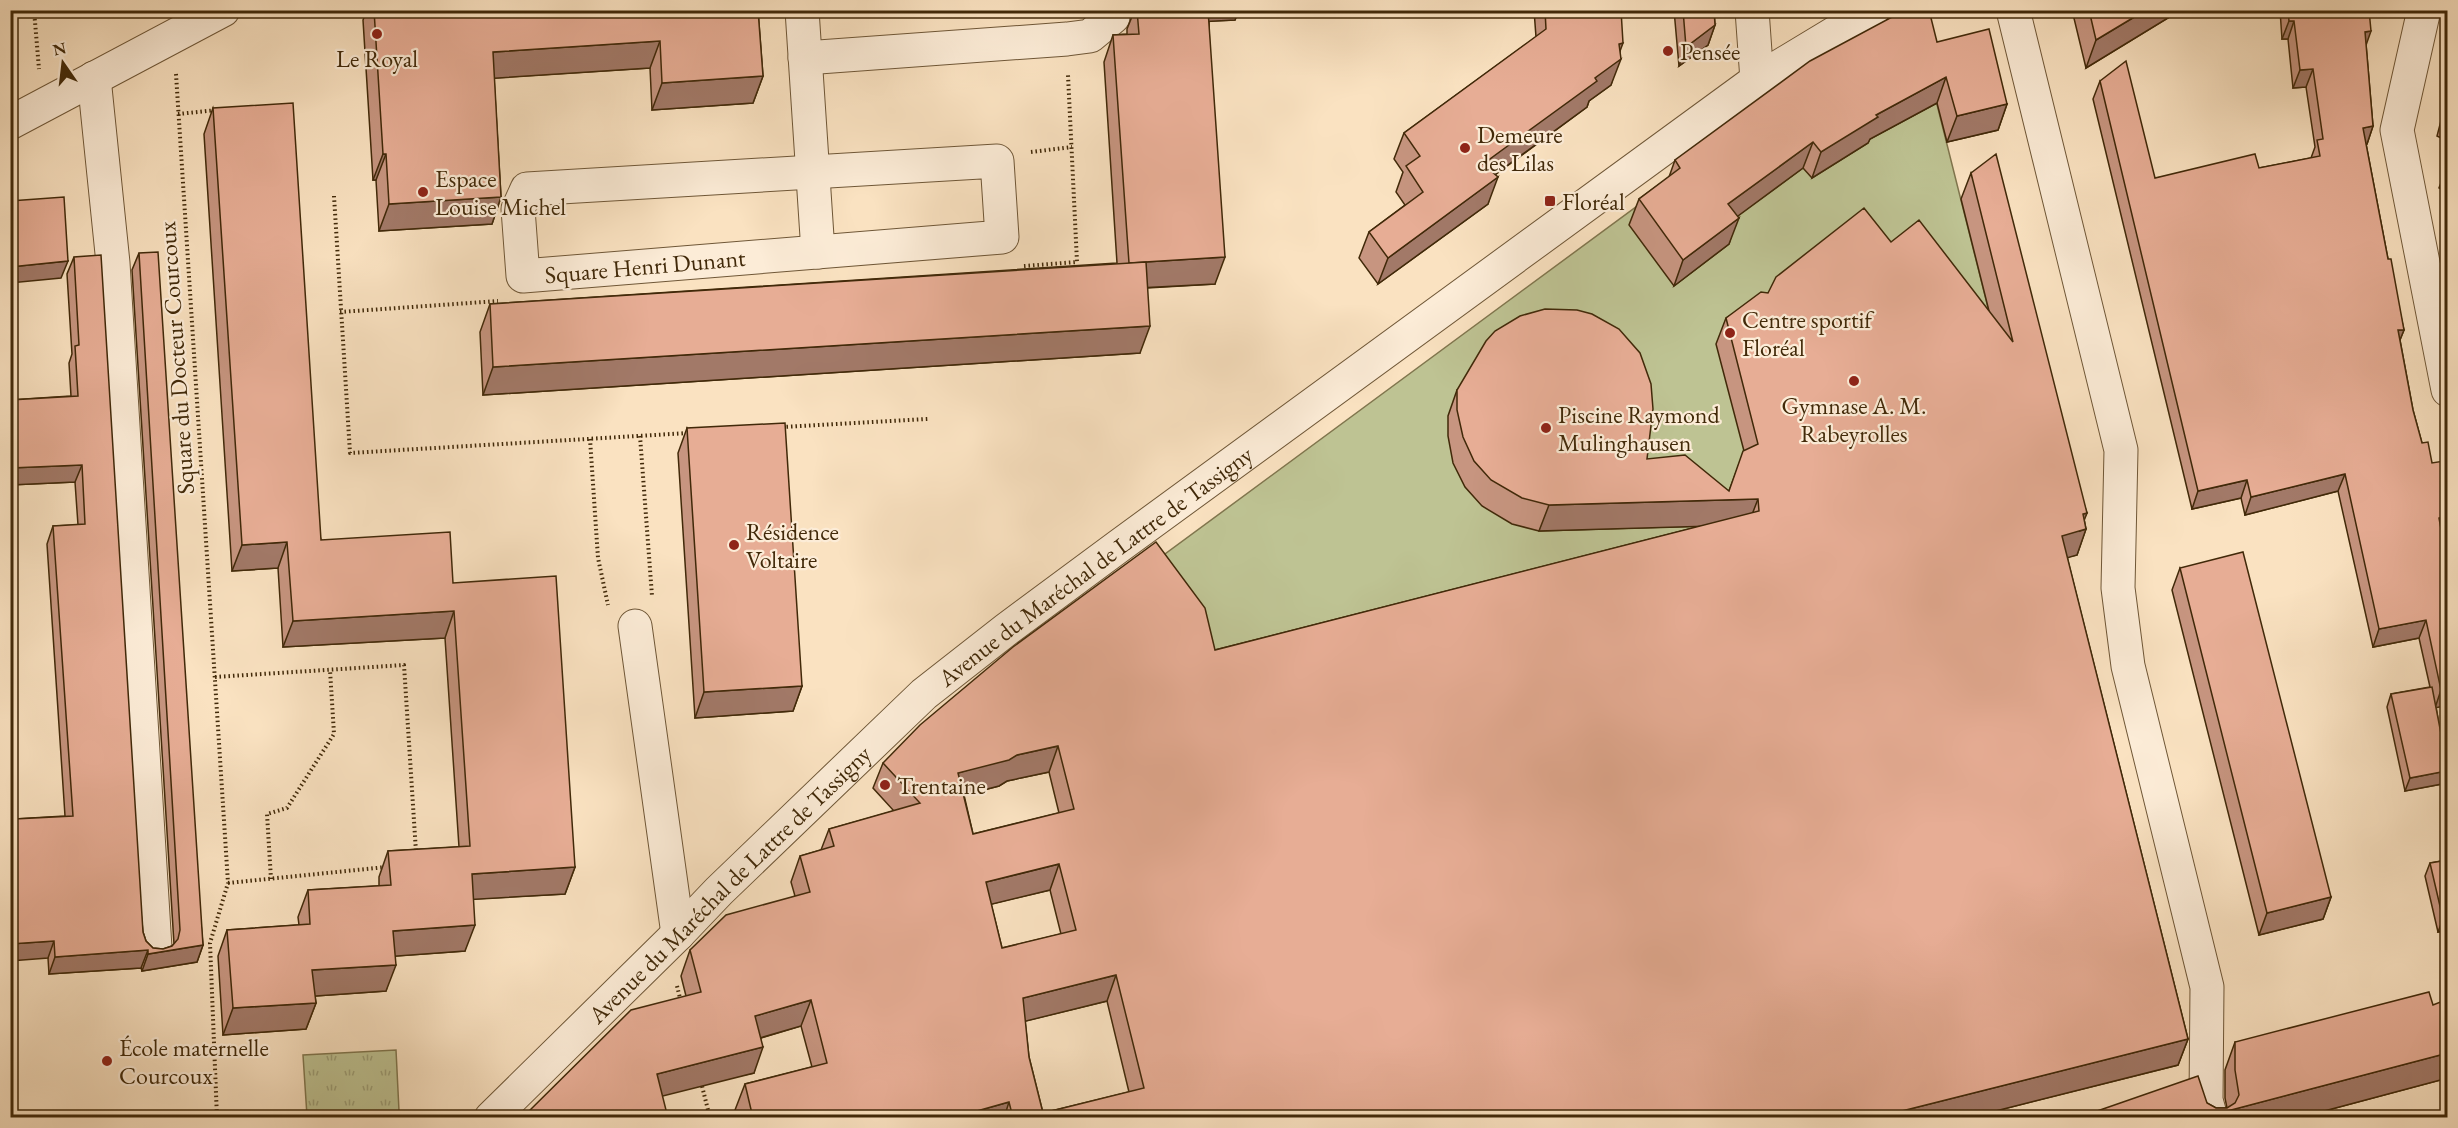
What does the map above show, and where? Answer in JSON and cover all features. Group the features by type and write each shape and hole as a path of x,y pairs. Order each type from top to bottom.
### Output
{"street":[{"path":"10,123 223,10"},
{"path":"802,10 818,252"},
{"path":"805,58 1048,42 1090,36 1113,17 1113,10"},
{"path":"1752,10 1757,80"},
{"name":"Avenue du Maréchal de Lattre de Tassigny","path":"491,1118 678,934 718,891 924,694 1100,560 1757,80 1873,10"},
{"path":"2013,10 2121,450 2118,588 2128,666 2207,987 2206,1100 2211,1118"},
{"path":"2424,10 2397,130 2448,390"},
{"path":"94,78 113,262 155,948"},
{"name":"Square Henri Dunant","path":"997,161 1002,237 818,252 523,276 518,209 527,189 997,161"},
{"path":"635,626 678,934"}],"path":[{"path":"34,10 44,105"},
{"name":"Square du Docteur Courcoux","path":"173,37 228,883 210,942 217,1118"},
{"path":"178,114 224,110"},
{"path":"334,196 350,453 697,432"},
{"path":"778,428 928,419"},
{"path":"590,439 598,558 612,627 654,625 640,436"},
{"path":"215,677 404,665 417,864"},
{"path":"271,879 267,814 287,808 334,734 330,670"},
{"path":"228,883 395,866"},
{"path":"651,960 676,985 682,1007"},
{"path":"699,1073 710,1118"}],"green space":[{"name":"Centre sportif Floréal","path":"1917,25 2028,467 1205,676 1146,568 1800,86"},
{"path":"396,1050 399,1111 307,1116 303,1055"}],"building":[{"path":"374,10 758,10 763,76 662,83 660,41 493,52 501,197 389,204 386,154 383,154"},
{"path":"1137,10 1208,10 1225,257 1129,263 1113,35 1139,34"},
{"name":"Demeure des Lilas","path":"1545,10 1621,10 1623,43 1619,44 1621,59 1595,78 1597,81 1483,164 1498,177 1388,258 1369,232 1423,192 1406,166 1420,156 1404,133 1546,29"},
{"path":"1683,10 1714,10 1715,25 1686,47"},
{"path":"1905,10 1929,10 1937,42 1989,29 2007,104 1957,116 1946,77 1876,115 1878,117 1821,152 1813,142 1728,204 1739,218 1683,260 1639,199 1680,168 1675,160 1810,61"},
{"path":"2089,10 2146,10 2096,40"},
{"path":"2288,10 2369,10 2371,31 2365,32 2373,126 2363,128 2404,330 2398,330 2413,410 2422,443 2428,442 2432,463 2444,461 2448,479 2448,516 2439,518 2448,567 2448,689 2441,690 2426,620 2379,629 2345,474 2251,497 2247,480 2198,491 2100,81 2126,61 2155,178 2255,154 2259,168 2320,156 2317,140 2323,139 2313,69 2300,70 2294,21 2289,21"},
{"path":"10,26 13,60 10,60"},
{"path":"293,103 321,540 450,532 453,583 556,576 575,867 472,874 475,925 393,931 396,965 312,970 316,1003 233,1008 227,930 310,924 308,890 391,885 388,851 470,846 454,611 293,621 287,542 242,545 213,108"},
{"path":"1996,154 2087,513 2083,514 2086,529 2062,536 2188,1039 1874,1118 1720,1118 1719,1112 1698,1118 1013,1118 1009,1102 952,1118 753,1118 745,1084 827,1063 811,1000 755,1016 763,1047 657,1074 668,1118 522,1118 631,1010 701,992 690,950 726,915 810,892 800,856 834,846 829,829 920,803 883,763 920,725 1013,647 1156,542 1205,608 1215,650 1759,511 1758,499 1549,505 1522,498 1491,480 1474,461 1463,437 1457,410 1457,390 1486,341 1495,331 1520,316 1545,309 1577,310 1592,314 1619,329 1640,353 1651,384 1653,409 1647,459 1685,455 1729,491 1743,451 1758,444 1726,318 1761,292 1768,293 1776,277 1864,208 1891,242 1919,220 2013,342 1971,173","holes":["1058,746 1074,809 973,834 958,773 1009,760 1017,755","1059,864 1076,930 1002,948 986,882","1116,975 1144,1088 1043,1113 1029,1057 1023,998"]},
{"path":"64,197 68,261 10,267 10,201"},
{"path":"158,252 203,945 148,954 148,950 55,957 54,941 10,944 10,794 13,794 15,819 73,816 53,526 85,524 82,465 10,468 10,400 78,396 75,346 79,345 74,257 101,255 143,932 146,941 153,948 163,949 172,946 178,939 180,930 139,253"},
{"path":"1146,262 1150,326 493,367 490,304"},
{"name":"Résidence Voltaire","path":"785,423 802,686 704,692 687,428"},
{"path":"2243,552 2331,897 2267,913 2180,568"},
{"path":"2432,687 2448,776 2446,771 2410,778 2391,694"},
{"path":"2448,860 2448,918 2443,919 2430,863"},
{"path":"2429,992 2433,1005 2448,999 2448,1053 2208,1116 2208,1118 2077,1118 2198,1076 2207,1103 2216,1108 2227,1108 2235,1103 2239,1095 2235,1070 2235,1042"}],"place":[{"name":"Le Royal","path":"377,34"},
{"name":"Pensée","path":"1668,51"},
{"name":"Demeure des Lilas","path":"1465,148"},
{"name":"Espace Louise Michel","path":"423,192"},
{"name":"Floréal","path":"1550,201"},
{"name":"Centre sportif Floréal","path":"1730,333"},
{"name":"Gymnase A. M. Rabeyrolles","path":"1854,381"},
{"name":"Piscine Raymond Mulinghausen","path":"1546,428"},
{"name":"Résidence Voltaire","path":"734,545"},
{"name":"Trentaine","path":"885,785"},
{"name":"École maternelle Courcoux","path":"107,1061"}]}
